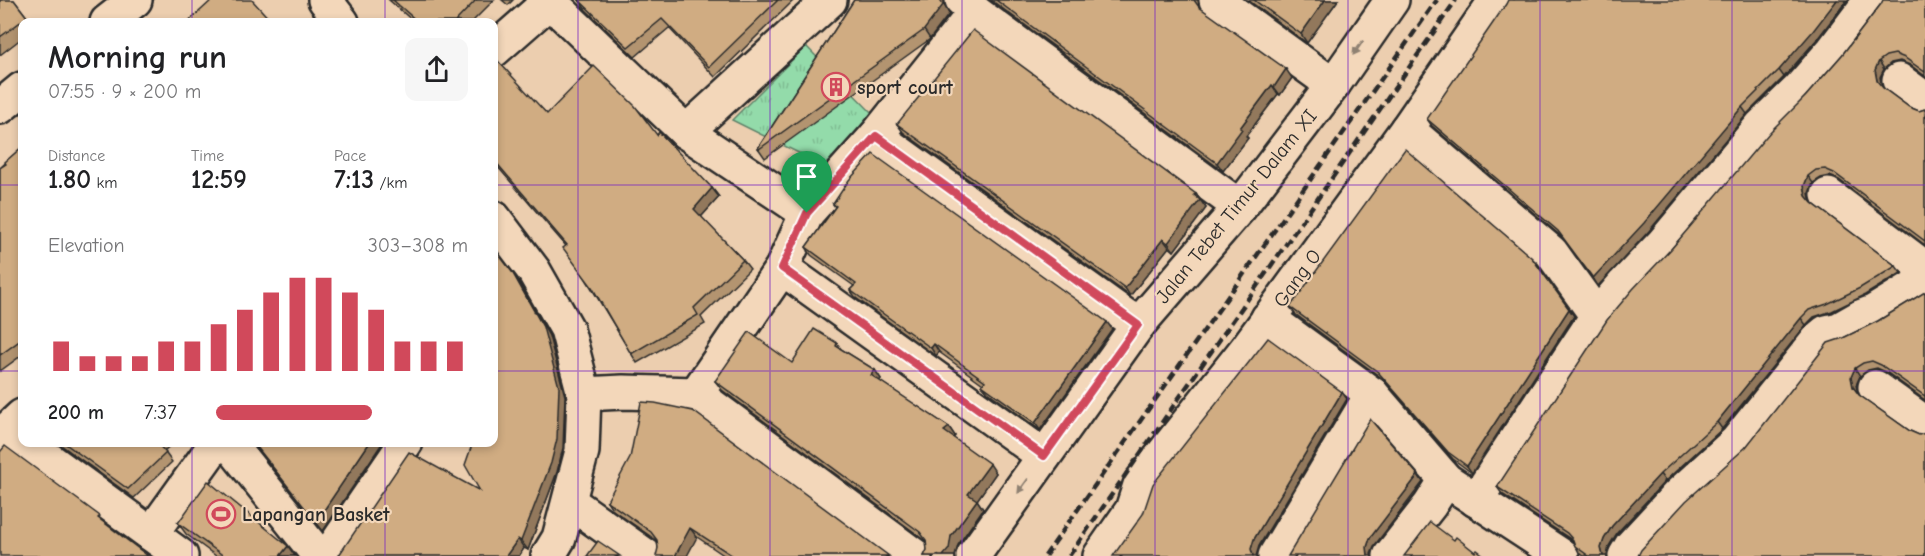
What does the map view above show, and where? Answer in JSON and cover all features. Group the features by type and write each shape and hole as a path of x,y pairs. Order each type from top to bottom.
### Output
{"street":[{"path":"112,18 135,0"},
{"path":"325,0 339,18"},
{"path":"686,132 830,0"},
{"path":"1216,0 1333,85"},
{"name":"Jalan Tebet Timur Dalam XI","path":"973,556 1138,325 1239,207 1333,85 1392,0"},
{"name":"Gang O","path":"1100,556 1132,510 1142,482 1247,348 1407,129 1496,0"},
{"path":"498,47 549,2 686,132 807,213"},
{"path":"1476,500 1597,316 1663,243 1761,126 1798,90 1833,50 1860,4"},
{"path":"696,394 782,268 807,213 876,136 969,6 1239,207"},
{"path":"1899,80 1925,99"},
{"path":"0,107 18,92"},
{"path":"1407,129 1551,252 1597,316"},
{"path":"876,136 1138,325"},
{"path":"1828,195 1925,268"},
{"path":"498,223 534,271 567,329 584,393 582,451 559,538 548,556"},
{"path":"782,268 1044,456"},
{"path":"1625,556 1631,546 1678,495 1736,442 1820,336 1872,312 1925,280"},
{"path":"1268,318 1372,394 1446,480 1562,556"},
{"path":"1875,387 1925,423"},
{"path":"584,393 696,394 915,556"},
{"path":"1275,556 1372,394"},
{"path":"33,447 181,556"},
{"path":"151,534 213,447"},
{"path":"232,447 319,556"},
{"path":"328,556 403,447"},
{"path":"1390,556 1430,505 1446,480"},
{"path":"570,502 646,556"}],"green space":[{"path":"806,46 874,115 829,168 732,120"}],"building":[{"path":"0,0 14,0 27,17 18,18 18,24 0,37"},
{"path":"212,0 252,0 268,18 192,18"},
{"path":"393,0 476,0 459,18 413,18"},
{"path":"579,0 778,0 709,67 662,19 628,47"},
{"name":"sport court","path":"854,0 940,0 943,5 924,30 759,149 758,148"},
{"path":"996,0 1194,0 1199,7 1286,69 1240,128 1242,129 1217,163"},
{"path":"1254,0 1325,0 1301,34"},
{"path":"1508,0 1837,0 1779,70 1742,107 1644,223 1593,278 1558,231 1427,119"},
{"path":"1883,0 1925,0 1925,72 1895,54 1879,61 1875,70 1877,81 1883,88 1909,107 1919,111 1925,109 1925,241 1834,173 1825,169 1816,170 1808,176 1804,186 1806,196 1812,203 1896,266 1860,288 1809,310 1717,422 1660,474 1612,526 1601,548 1603,556 1589,556 1575,546 1567,533 1497,487 1607,320 1672,248 1770,132 1842,55"},
{"path":"973,30 1196,194 1194,195 1200,200 1168,243 1163,239 1125,288 897,124"},
{"path":"498,61 547,114 594,66 635,106 657,135 659,132 712,188 694,209 743,260 694,308 698,315 631,354 592,287 563,248 567,245 498,165"},
{"path":"1405,149 1532,258 1569,309 1467,466 1448,452 1378,372 1290,307"},
{"path":"18,151 18,342 0,355 0,168 6,164 5,162"},
{"path":"873,154 1107,322 1035,423 982,385 985,381 934,344 931,348 850,290 856,284 806,247 836,206 833,204 849,180"},
{"path":"498,253 512,272 543,327 559,387 557,439 551,463 521,541 518,539 506,556 339,556 409,452 480,491 465,465 471,447 498,447"},
{"path":"1925,292 1925,396 1872,361 1855,368 1851,377 1853,387 1859,395 1910,431 1919,435 1925,433 1925,556 1638,556 1686,501 1746,447 1828,343 1878,321"},
{"path":"814,329 837,343 836,346 875,370 871,375 949,427 944,431 990,464 968,494 977,500 951,536 949,549 943,556 924,556 927,550 926,540 920,532 715,381 749,332 792,363"},
{"path":"1268,338 1342,392 1254,539 1251,549 1253,556 1113,556 1143,514 1153,484"},
{"path":"641,402 693,411 889,556 733,556 690,528 675,556 656,556 657,540 651,532 607,501 630,458"},
{"path":"1370,419 1418,475 1370,538 1367,547 1368,556 1288,556"},
{"path":"5,446 100,516 98,518 148,556 0,556 0,452"},
{"path":"70,447 161,447 166,453 128,489"},
{"path":"257,447 367,447 316,522"},
{"name":"Lapangan Basket","path":"208,481 288,546 280,556 224,556 178,523"},
{"path":"1430,522 1454,540 1456,537 1475,552 1477,550 1485,556 1404,556"},
{"path":"598,541 620,556 587,556"}],"railway":[{"path":"1045,556 1437,0"},
{"path":"1069,556 1456,0"}],"place":[{"name":"sport court","path":"836,87"},
{"name":"Lapangan Basket","path":"221,514"}],"route":[{"path":"876,136 1138,325 1044,456 782,268 807,213 876,136"}]}
